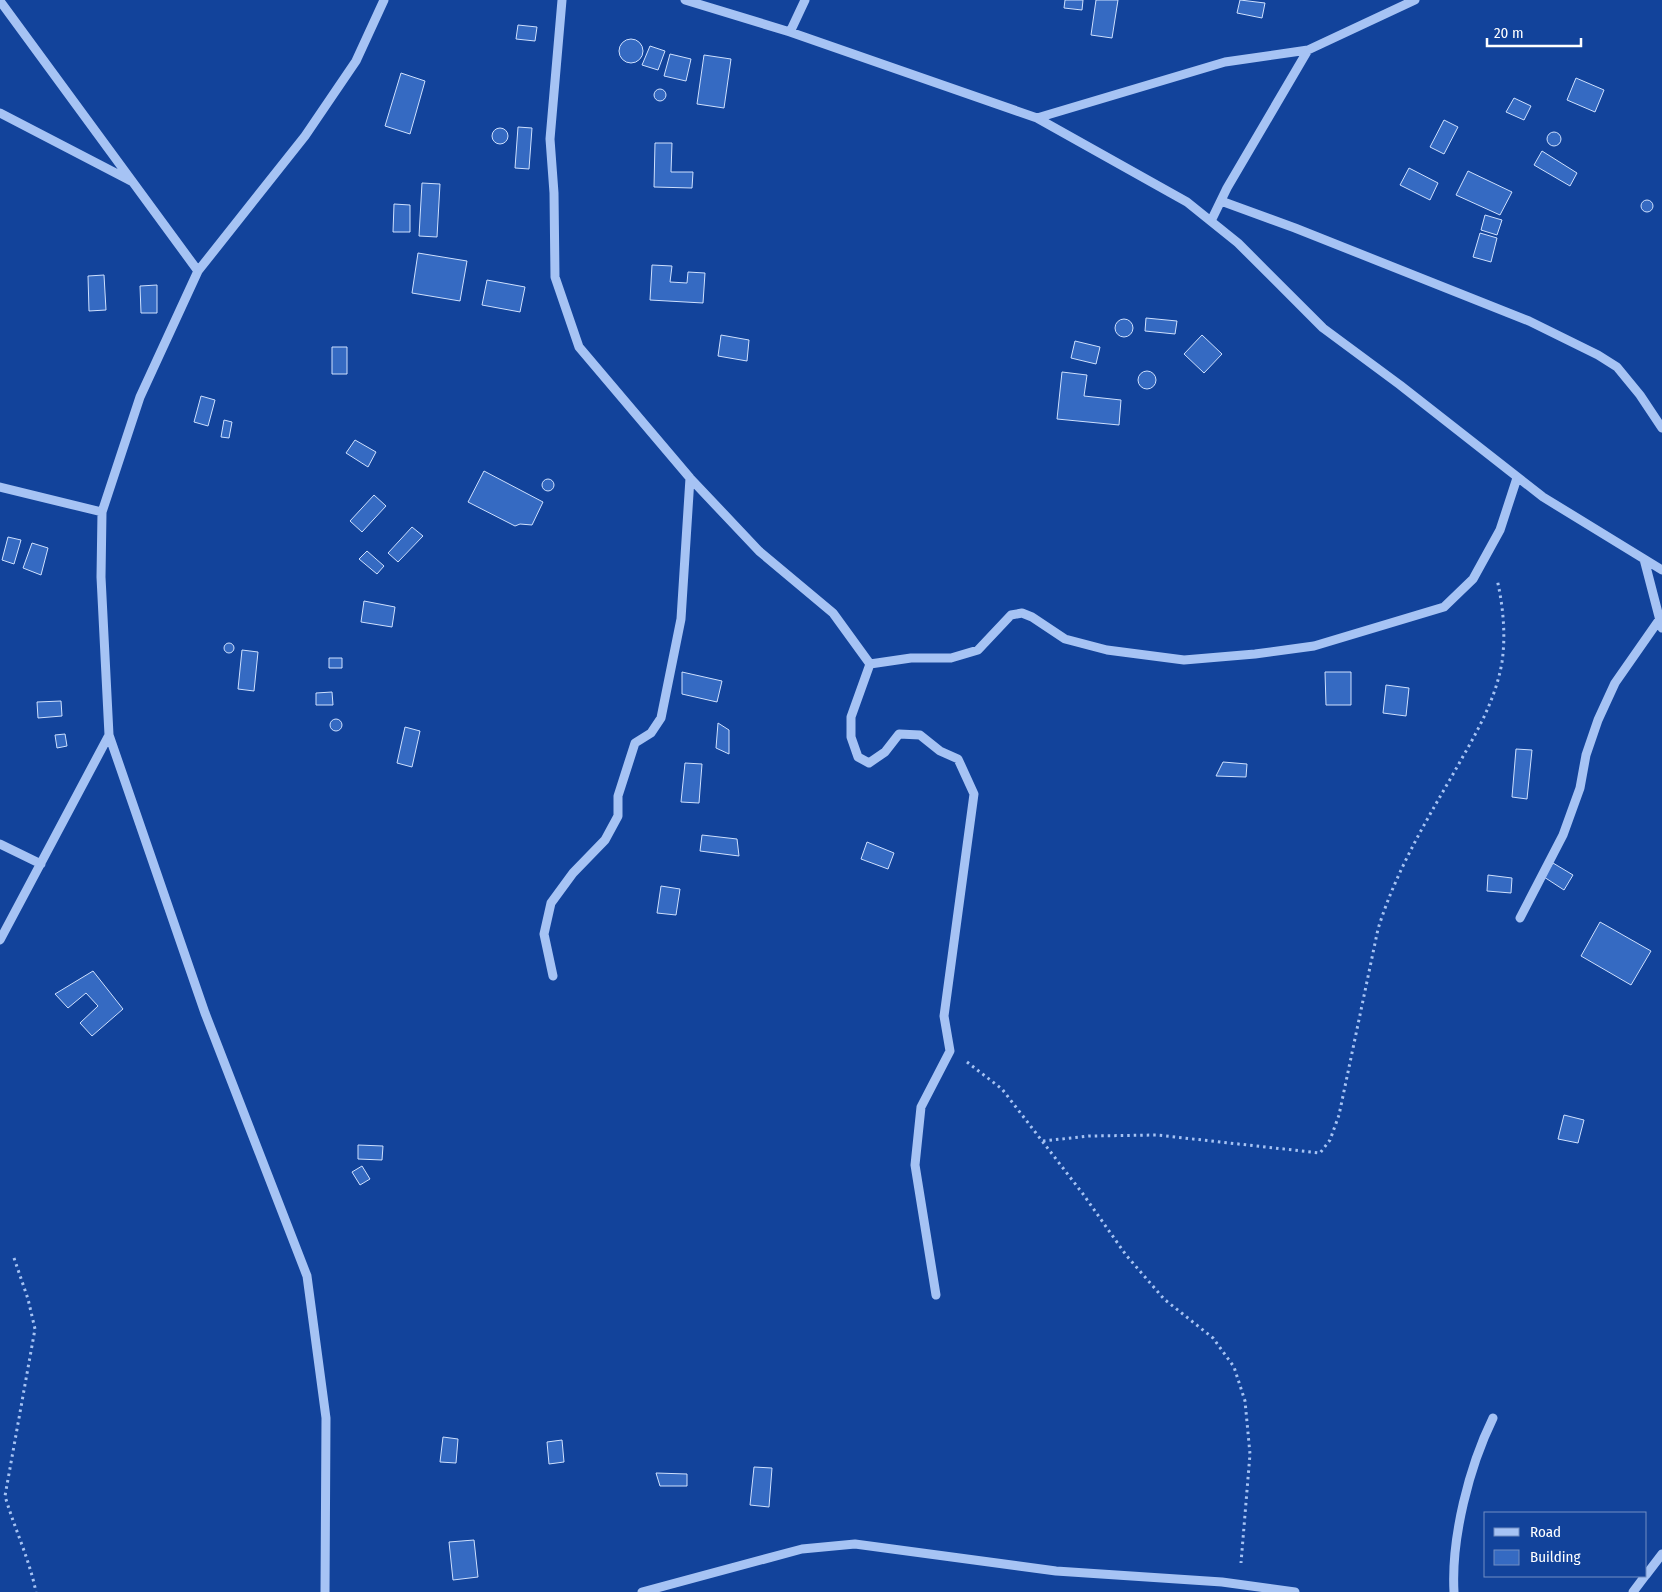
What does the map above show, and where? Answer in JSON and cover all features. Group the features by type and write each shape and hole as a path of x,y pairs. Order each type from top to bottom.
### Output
{"street":[{"path":"325,1592 326,1418 307,1276 204,1014 109,734 101,577 102,512 140,397 198,271 305,136 356,61 384,0"},
{"path":"562,0 550,139 554,193 556,278 579,347 690,478 759,551 833,613 870,664"},
{"path":"685,0 790,32 1037,118 1187,202 1238,243 1322,328 1400,385 1543,497 1662,570"},
{"path":"790,32 806,0"},
{"path":"1037,118 1224,62 1308,50 1415,0"},
{"path":"0,1 198,271"},
{"path":"1211,221 1308,50"},
{"path":"0,113 134,183"},
{"path":"1221,201 1295,228 1529,321 1598,355 1617,367 1640,395 1662,428"},
{"path":"553,976 544,934 551,903 573,873 605,840 618,816 618,796 635,743 651,733 661,718 681,619 690,478"},
{"path":"870,664 911,658 951,658 978,650 1011,615 1022,613 1032,617 1065,639 1107,650 1184,660 1255,654 1314,646 1444,607 1473,579 1500,530 1517,478"},
{"path":"0,487 102,512"},
{"path":"1520,918 1563,835 1580,788 1586,755 1595,728 1612,690 1661,624 1644,558"},
{"path":"870,664 851,718 851,737 858,757 869,763 885,752 899,734 920,735 940,751 958,759 974,794 944,1016 950,1051 921,1107 915,1165 936,1294"},
{"path":"0,940 109,734"},
{"path":"0,844 41,864"},
{"path":"1454,1592 1453,1571 1456,1539 1480,1446 1493,1418"},
{"path":"642,1592 802,1549 854,1544 1056,1571 1240,1584 1295,1592"},
{"path":"1647,1575 1662,1554"},
{"path":"1633,1592 1645,1577"}],"path":[{"path":"1043,1141 1089,1136 1157,1135 1308,1154 1320,1153 1330,1140 1339,1115 1378,929 1387,899 1408,854 1480,726 1492,698 1502,662 1503,608 1491,546"},
{"path":"950,1051 976,1068 1002,1089 1043,1141 1126,1255 1164,1299 1213,1338 1234,1367 1245,1401 1250,1454 1240,1584"},
{"path":"14,1258 28,1299 35,1329 5,1496 12,1521 30,1562 36,1592"}],"building":[{"path":"1065,0 1083,0 1082,10 1064,8"},
{"path":"1096,0 1118,0 1112,38 1091,35"},
{"path":"1240,0 1265,3 1262,18 1237,13"},
{"path":"518,25 537,27 535,41 516,39"},
{"path":"631,39 636,40 642,46 642,56 636,62 631,63 626,62 620,56 619,51 620,46 626,40"},
{"path":"650,46 665,51 658,70 642,65"},
{"path":"670,54 691,59 686,81 664,76"},
{"path":"704,55 731,59 724,108 697,104"},
{"path":"401,73 425,81 410,134 385,126"},
{"path":"1576,78 1604,90 1595,112 1567,100"},
{"path":"658,89 662,89 666,95 662,101 658,101 654,97 654,93"},
{"path":"1514,98 1531,106 1524,120 1506,112"},
{"path":"1444,120 1458,127 1444,154 1430,147"},
{"path":"518,127 532,128 529,169 515,168"},
{"path":"500,128 508,136 500,144 492,136"},
{"path":"1554,132 1559,134 1561,139 1559,144 1554,146 1549,144 1547,139 1549,134"},
{"path":"655,143 672,143 671,172 693,172 692,188 654,187"},
{"path":"1542,151 1577,173 1570,186 1534,165"},
{"path":"1409,168 1438,183 1430,200 1400,185"},
{"path":"1468,171 1512,192 1500,215 1456,195"},
{"path":"422,183 440,184 437,237 419,236"},
{"path":"1645,200 1649,200 1653,206 1649,212 1645,212 1641,208 1641,204"},
{"path":"394,204 410,205 410,232 393,232"},
{"path":"1485,215 1502,220 1497,235 1481,230"},
{"path":"1480,233 1497,238 1491,262 1473,257"},
{"path":"418,253 467,261 460,301 412,293"},
{"path":"652,265 672,266 670,282 687,283 688,272 705,273 703,303 650,300"},
{"path":"104,275 106,310 89,311 88,276"},
{"path":"487,280 525,287 520,312 482,305"},
{"path":"157,285 157,313 141,313 140,286"},
{"path":"1146,318 1177,321 1175,334 1145,331"},
{"path":"1124,319 1130,322 1133,328 1130,334 1124,337 1118,334 1115,328 1118,322"},
{"path":"721,335 749,340 747,361 718,356"},
{"path":"1202,335 1222,354 1204,373 1184,354"},
{"path":"1075,341 1100,347 1096,364 1071,358"},
{"path":"332,347 347,347 347,374 332,374"},
{"path":"1147,371 1153,374 1156,380 1153,386 1147,389 1141,386 1138,380 1141,374"},
{"path":"1062,372 1087,375 1084,396 1121,400 1119,425 1057,419"},
{"path":"201,396 215,400 208,426 194,422"},
{"path":"224,420 232,422 229,438 221,437"},
{"path":"355,440 376,452 368,467 346,453"},
{"path":"484,471 543,502 532,525 520,524 515,526 468,502"},
{"path":"546,479 550,479 554,485 550,491 546,491 542,487 542,483"},
{"path":"374,495 386,506 362,532 350,521"},
{"path":"412,527 423,536 398,562 388,553"},
{"path":"8,537 21,540 14,564 2,560"},
{"path":"32,543 48,548 41,575 23,568"},
{"path":"367,551 384,566 377,574 359,559"},
{"path":"364,601 395,607 392,627 361,622"},
{"path":"229,643 234,648 229,653 224,648"},
{"path":"242,650 258,652 254,691 238,689"},
{"path":"329,658 342,658 342,668 329,668"},
{"path":"682,672 722,681 717,702 682,694"},
{"path":"1325,672 1351,672 1351,705 1326,705"},
{"path":"1386,685 1409,688 1406,716 1383,713"},
{"path":"332,692 333,705 316,705 316,693"},
{"path":"61,701 62,716 38,718 37,702"},
{"path":"336,719 342,725 336,731 330,725"},
{"path":"718,723 729,730 729,754 716,748"},
{"path":"405,727 420,731 412,767 397,763"},
{"path":"65,734 67,746 57,748 55,735"},
{"path":"1516,749 1532,750 1527,799 1512,797"},
{"path":"1223,762 1247,764 1246,777 1216,776"},
{"path":"685,763 702,764 699,803 681,802"},
{"path":"702,835 737,839 739,856 700,851"},
{"path":"867,842 894,853 888,869 861,859"},
{"path":"1553,863 1573,875 1564,890 1544,877"},
{"path":"1488,875 1512,878 1511,893 1487,891"},
{"path":"661,886 680,889 676,915 657,913"},
{"path":"1600,922 1651,951 1631,985 1581,956"},
{"path":"93,971 123,1009 92,1036 80,1023 98,1006 86,993 68,1008 55,994"},
{"path":"1564,1115 1584,1120 1578,1143 1558,1139"},
{"path":"358,1145 383,1146 382,1160 358,1159"},
{"path":"362,1166 370,1179 360,1185 352,1172"},
{"path":"443,1437 458,1439 456,1463 440,1462"},
{"path":"562,1440 564,1462 549,1464 547,1442"},
{"path":"754,1467 772,1468 769,1507 750,1505"},
{"path":"656,1473 687,1474 687,1486 660,1486"},
{"path":"474,1540 478,1577 453,1580 449,1542"}]}
